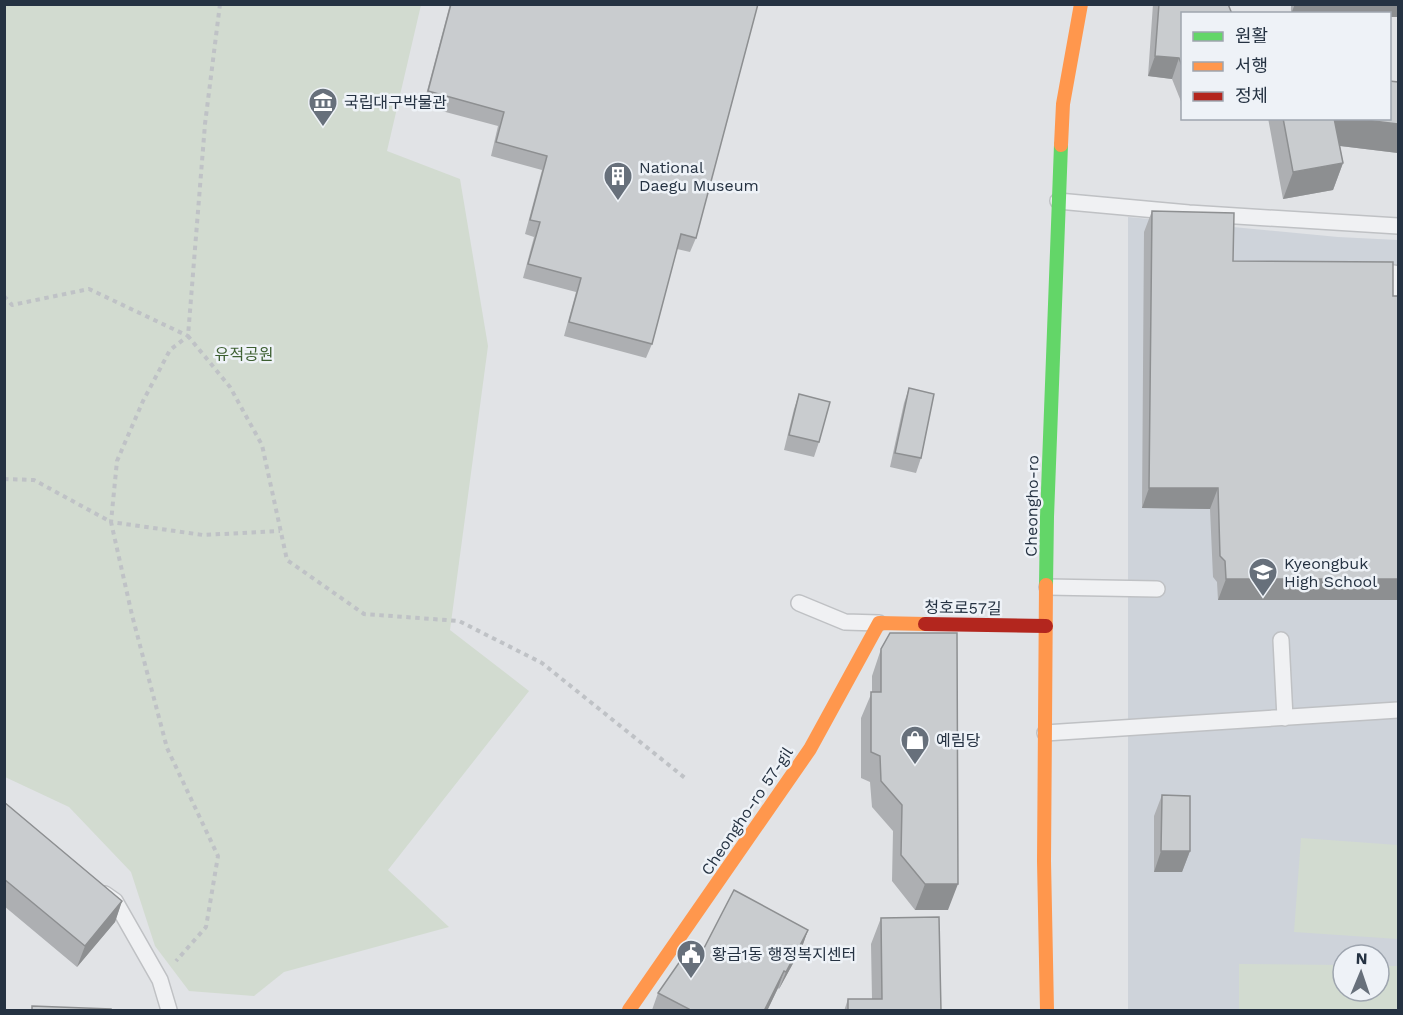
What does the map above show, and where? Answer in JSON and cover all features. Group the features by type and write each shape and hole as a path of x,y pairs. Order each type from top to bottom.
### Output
{"main road":[{"name":"Cheongho-ro","path":"1047,1011 1044,861 1046,626 1058,201 1063,104 1081,4"},
{"name":"청호로57길","path":"879,623 1046,626"},
{"name":"Cheongho-ro 57-gil","path":"629,1011 810,749 879,623"}],"lane":[{"path":"1058,201 1189,213 1398,226"},
{"path":"1361,273 1394,273 1398,308"},
{"path":"1047,587 1157,589"},
{"path":"799,603 845,622 879,623"},
{"path":"1281,640 1285,718"},
{"path":"1045,733 1398,710"},
{"path":"98,888 115,901 160,980 170,1011"}],"path":[{"path":"160,980 206,927 218,856 167,748 132,615 111,522 117,461 143,401 170,350 188,336 205,124 220,4"},
{"path":"4,296 12,305 89,289 188,336 230,387 262,445 287,560 364,614 459,621 542,663 685,778"},
{"path":"4,479 34,480 111,522 203,535 280,531"}],"shaded area":[{"name":"Kyeongbuk High School","path":"1128,217 1338,237 1398,240 1398,1010 1128,1010"}],"green space":[{"name":"유적공원","path":"5,4 421,5 387,151 460,179 488,346 450,630 529,691 388,870 449,927 284,972 254,996 189,991 155,946 131,872 69,807 5,777"},
{"path":"1301,838 1398,845 1398,939 1294,932"},
{"path":"1239,964 1331,965 1331,1003 1391,1003 1391,966 1398,966 1398,1010 1239,1010"}],"building":[{"name":"National Daegu Museum","path":"451,4 758,4 696,238 681,234 652,344 569,322 581,278 528,264 540,222 530,220 547,156 496,142 504,112 428,91"},
{"path":"1159,4 1228,4 1231,12 1181,12 1181,63 1179,58 1155,56"},
{"path":"1391,81 1398,82 1398,124 1365,120 1391,120"},
{"path":"1283,120 1334,120 1343,163 1293,172"},
{"path":"1152,211 1234,213 1233,261 1393,262 1393,296 1398,296 1398,579 1226,579 1225,561 1220,556 1218,488 1149,488"},
{"path":"909,388 934,394 921,458 895,453"},
{"path":"799,394 830,402 819,442 789,435"},
{"path":"890,633 957,633 958,884 925,884 901,855 902,805 881,781 880,756 871,752 871,692 881,692 881,649"},
{"path":"1162,795 1190,796 1190,851 1161,851"},
{"path":"4,802 122,901 85,946 4,879"},
{"path":"734,890 808,930 764,1011 688,1011 689,1009 658,993 692,944 703,950"},
{"path":"939,917 941,1011 848,1011 848,999 882,999 881,918"},
{"path":"32,1006 111,1009 111,1011 32,1011"}],"traffic: fast":[{"path":"1046,585 1061,145"}],"traffic: slow":[{"path":"1061,145 1063,104 1081,4"},
{"path":"1046,585 1044,861 1047,1010"},
{"path":"629,1010 810,749 879,623 925,624"}],"traffic: jam":[{"path":"925,624 1046,626"}],"place":[{"name":"국립대구박물관","path":"323,128"},
{"name":"National Daegu Museum","path":"618,202"},
{"name":"Kyeongbuk High School","path":"1263,598"},
{"name":"예림당","path":"915,766"},
{"name":"황금1동 행정복지센터","path":"691,980"}]}
